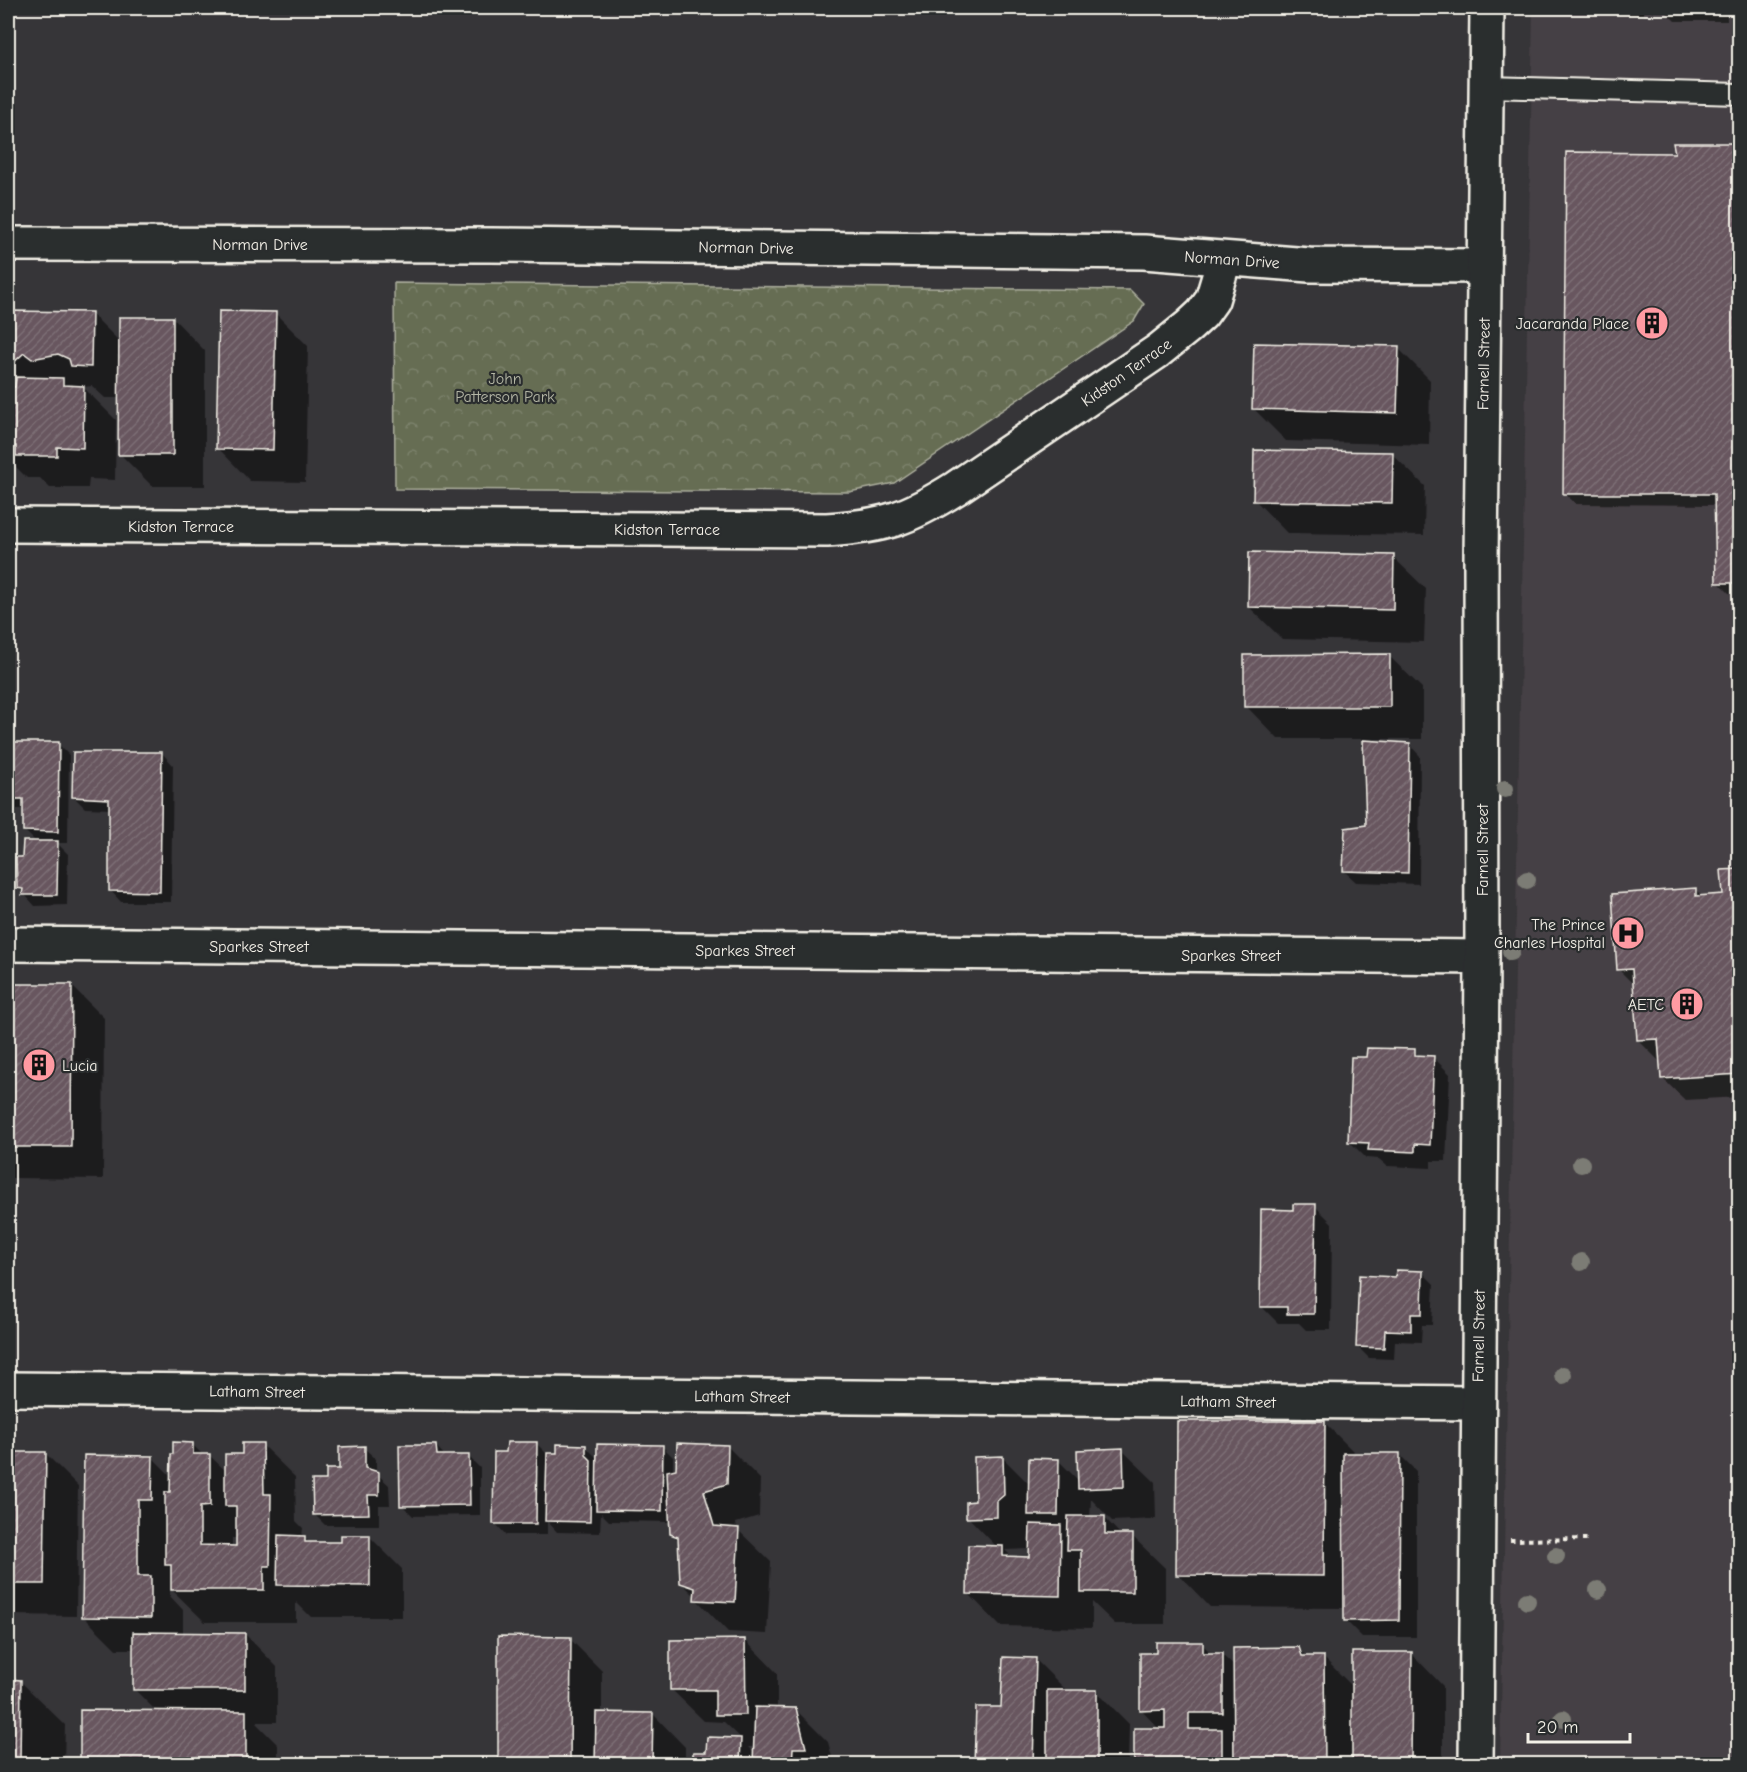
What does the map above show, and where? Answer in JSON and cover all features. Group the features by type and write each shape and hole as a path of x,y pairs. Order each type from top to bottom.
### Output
{"street":[{"name":"Farnell Street","path":"1476,1764 1482,957 1481,558 1487,8"},
{"name":"Norman Drive","path":"8,244 490,245 1144,252 1309,265 1484,266"},
{"name":"Kidston Terrace","path":"8,525 827,530 864,527 895,521 922,510 1158,351 1202,314 1212,300 1224,260"},
{"name":"Sparkes Street","path":"8,944 1482,957"},
{"name":"Latham Street","path":"8,1389 1478,1403"}],"lane":[{"path":"1487,87 1740,94"}],"path":[{"path":"1477,1540 1590,1539"}],"shaded area":[{"name":"The Prince Charles Hospital","path":"1533,10 1739,13 1739,1764 1500,1764"}],"green space":[{"name":"John Patterson Park","path":"394,283 1130,290 1144,304 1134,321 894,483 849,492 395,489"}],"building":[{"name":"Jacaranda Place","path":"1673,143 1740,143 1740,583 1716,583 1714,494 1563,494 1566,152 1675,153"},
{"path":"8,311 92,312 91,367 71,366 69,359 58,354 32,359 24,353 13,363 8,355"},
{"path":"219,311 276,312 273,450 216,449"},
{"path":"119,317 173,317 173,455 118,455"},
{"path":"1254,343 1399,346 1397,413 1252,409"},
{"path":"16,377 63,378 63,385 84,386 83,448 57,447 57,456 16,456 16,446 8,446 8,387 15,387"},
{"path":"1254,450 1393,452 1392,503 1253,501"},
{"path":"1249,552 1394,555 1393,610 1248,607"},
{"path":"1390,654 1390,707 1244,707 1244,655"},
{"path":"1363,740 1410,743 1408,873 1343,871 1345,828 1366,825"},
{"path":"8,742 59,742 58,832 23,831 23,799 8,799"},
{"path":"73,752 162,752 160,892 109,891 109,799 72,797"},
{"path":"23,841 58,841 57,895 22,895 23,889 17,888 16,857 22,857"},
{"name":"AETC","path":"1740,869 1740,1074 1661,1079 1658,1039 1637,1040 1632,969 1617,970 1612,894 1696,888 1696,896 1723,894 1721,870"},
{"name":"Lucia","path":"8,984 72,984 71,1147 8,1147"},
{"path":"1367,1048 1415,1049 1415,1055 1434,1056 1430,1145 1415,1144 1415,1152 1368,1150 1369,1143 1348,1142 1351,1057 1366,1057"},
{"path":"1293,1204 1316,1204 1314,1314 1287,1314 1287,1307 1260,1307 1261,1209 1293,1210"},
{"path":"1396,1270 1423,1271 1422,1314 1411,1314 1411,1331 1385,1330 1384,1348 1356,1347 1359,1275 1395,1277"},
{"path":"1177,1421 1325,1421 1324,1576 1176,1575"},
{"path":"173,1442 193,1443 193,1454 210,1454 210,1506 200,1507 200,1545 236,1546 236,1506 225,1506 225,1454 242,1454 242,1443 263,1443 264,1494 271,1494 270,1566 264,1566 264,1590 171,1590 171,1565 165,1565 165,1492 170,1492"},
{"path":"507,1442 537,1442 536,1524 493,1524 494,1452 506,1452"},
{"path":"677,1443 728,1445 727,1484 704,1491 714,1526 739,1528 735,1602 694,1600 695,1588 680,1583 678,1537 670,1534 667,1471 676,1469"},
{"path":"557,1444 586,1445 586,1455 591,1460 590,1522 545,1521 547,1453 557,1453"},
{"path":"597,1444 663,1445 662,1511 596,1510"},
{"path":"399,1445 436,1445 437,1455 469,1455 470,1505 400,1506"},
{"path":"365,1446 365,1468 379,1472 379,1495 368,1495 369,1514 313,1515 312,1480 326,1480 326,1469 339,1469 339,1447"},
{"path":"1123,1448 1124,1487 1078,1489 1077,1450"},
{"path":"8,1452 46,1452 44,1584 8,1584"},
{"path":"1343,1453 1400,1453 1399,1620 1344,1621"},
{"path":"84,1455 153,1456 152,1500 138,1500 138,1576 151,1576 151,1618 82,1617"},
{"path":"1003,1456 1004,1495 997,1501 997,1517 966,1518 966,1502 975,1501 974,1457"},
{"path":"1029,1458 1059,1459 1058,1515 1028,1515"},
{"path":"1068,1516 1105,1516 1105,1534 1133,1534 1133,1592 1081,1592 1081,1550 1067,1550"},
{"path":"1030,1524 1061,1525 1060,1596 967,1594 968,1545 1003,1546 1003,1556 1029,1557"},
{"path":"278,1535 305,1536 305,1542 341,1542 341,1535 370,1535 370,1586 277,1585"},
{"path":"133,1632 245,1633 245,1690 133,1690"},
{"path":"498,1636 571,1637 570,1764 498,1764"},
{"path":"745,1639 746,1715 715,1715 715,1690 670,1690 670,1640"},
{"path":"1156,1642 1203,1642 1203,1653 1223,1653 1223,1713 1189,1713 1189,1729 1222,1729 1222,1764 1134,1764 1134,1728 1165,1728 1165,1710 1140,1711 1140,1653 1156,1653"},
{"path":"1299,1647 1302,1656 1324,1656 1325,1764 1234,1764 1233,1648"},
{"path":"1352,1652 1412,1652 1411,1764 1352,1764"},
{"path":"1003,1657 1036,1658 1033,1764 974,1764 976,1707 1001,1707"},
{"path":"8,1679 21,1680 20,1764 8,1764"},
{"path":"1047,1690 1097,1690 1097,1764 1047,1764"},
{"path":"755,1707 796,1708 806,1748 793,1748 792,1764 753,1764"},
{"path":"80,1710 246,1711 246,1764 80,1764"},
{"path":"596,1712 653,1713 652,1764 595,1764"},
{"path":"707,1737 741,1738 740,1764 693,1764 693,1752 706,1752"}],"place":[{"name":"Jacaranda Place","path":"1652,323"},
{"name":"The Prince Charles Hospital","path":"1628,933"},
{"name":"AETC","path":"1687,1004"},
{"name":"Lucia","path":"39,1065"}]}
